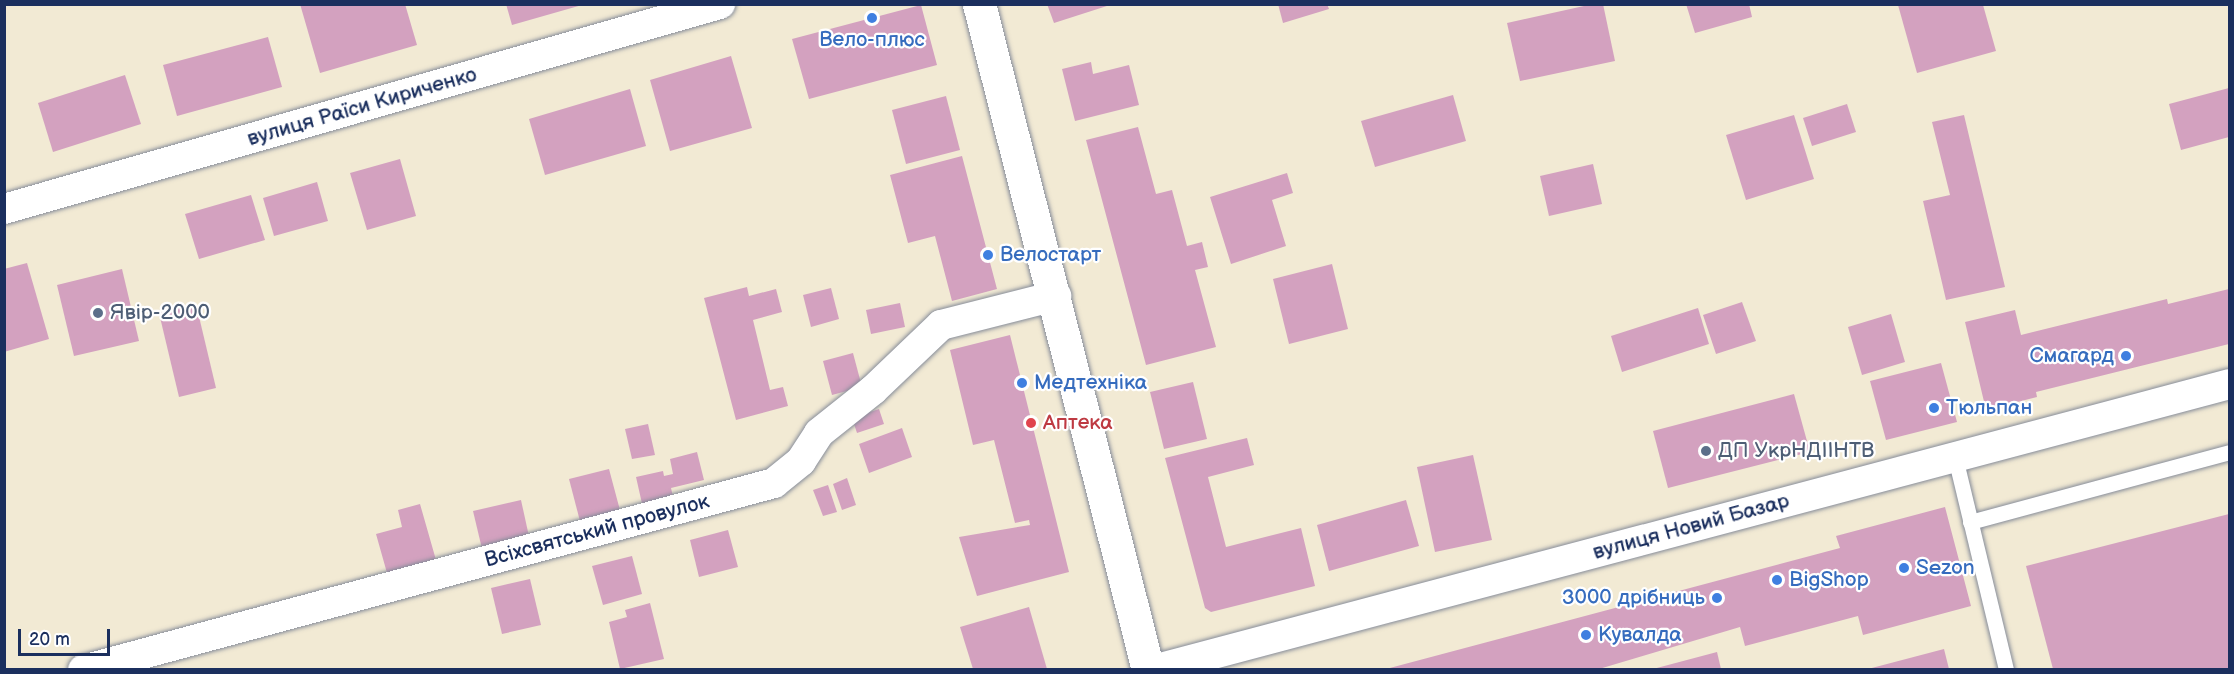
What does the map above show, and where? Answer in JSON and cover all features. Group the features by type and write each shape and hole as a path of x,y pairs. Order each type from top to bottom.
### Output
{"street":[{"name":"вулиця Раїси Кириченко","path":"4,209 720,4"},
{"path":"979,4 1056,296 1148,669"},
{"name":"Всіхсвятський провулок","path":"83,669 774,483 801,461 819,434 873,390 941,325 1056,296"},
{"name":"вулиця Новий Базар","path":"1153,669 2229,384"}],"lane":[{"path":"1970,522 2229,452"},
{"path":"1955,457 2006,669"}],"building":[{"path":"300,4 405,4 417,45 320,73"},
{"path":"506,4 582,4 582,5 512,25"},
{"path":"1047,4 1110,4 1110,5 1054,23"},
{"path":"1278,4 1327,4 1329,9 1283,23"},
{"path":"1593,4 1603,4 1615,61 1520,81 1507,23"},
{"path":"1686,4 1749,4 1752,17 1695,33"},
{"path":"921,5 937,65 809,99 792,39"},
{"path":"1898,5 1983,5 1996,51 1917,73"},
{"path":"268,37 282,87 177,116 163,65"},
{"path":"731,56 752,128 670,151 650,80"},
{"path":"1091,62 1093,74 1129,65 1139,105 1075,121 1062,69"},
{"path":"125,75 141,124 53,152 38,103"},
{"path":"2229,88 2229,137 2181,150 2169,104"},
{"path":"630,89 646,146 545,175 529,119"},
{"path":"1453,95 1466,141 1375,167 1361,121"},
{"path":"946,96 960,150 906,164 892,110"},
{"path":"1847,104 1856,132 1812,146 1803,118"},
{"path":"1794,115 1814,179 1746,200 1726,135"},
{"path":"1964,115 2005,287 1946,300 1923,201 1950,195 1932,122"},
{"path":"1138,127 1156,194 1172,190 1187,246 1202,242 1208,267 1195,270 1216,347 1146,365 1086,140"},
{"path":"962,156 997,289 952,301 935,236 908,243 890,175"},
{"path":"400,159 416,216 367,230 350,173"},
{"path":"1593,164 1602,204 1549,216 1540,176"},
{"path":"1287,173 1293,193 1272,200 1286,246 1231,264 1210,197"},
{"path":"317,182 328,221 274,236 263,198"},
{"path":"251,195 265,240 199,259 185,214"},
{"path":"27,263 49,339 4,352 4,269"},
{"path":"1332,264 1348,329 1289,344 1273,279"},
{"name":"Явір-2000","path":"122,269 139,341 74,356 57,285"},
{"path":"747,287 749,296 776,289 782,312 753,320 770,390 783,387 788,406 736,420 704,298"},
{"path":"831,288 839,319 811,327 803,295"},
{"path":"2229,289 2229,344 2036,392 2037,397 1986,410 1965,322 2015,310 2021,335 2167,299 2168,304"},
{"path":"1742,302 1756,341 1716,354 1703,315"},
{"path":"900,303 905,327 871,334 866,310"},
{"path":"196,304 216,388 179,397 159,313"},
{"path":"1698,308 1709,344 1622,372 1611,336"},
{"path":"1891,314 1905,362 1862,375 1848,327"},
{"path":"1010,335 1069,572 977,596 959,537 1030,525 1029,520 1015,523 994,440 973,445 950,350"},
{"path":"853,353 862,387 832,395 823,361"},
{"path":"1941,363 1957,422 1886,440 1870,381"},
{"path":"1193,382 1207,439 1164,449 1150,392"},
{"path":"1794,394 1810,452 1668,488 1653,431"},
{"path":"879,409 884,424 857,433 852,418"},
{"path":"648,424 655,455 632,459 625,429"},
{"path":"902,428 912,457 869,473 859,444"},
{"path":"1247,438 1254,465 1208,477 1226,547 1301,528 1315,586 1211,612 1205,608 1165,458"},
{"path":"697,452 704,480 671,488 674,501 643,508 636,477 663,471 664,476 673,474 670,459"},
{"path":"1473,455 1492,540 1435,552 1417,467"},
{"path":"609,469 621,514 581,525 569,479"},
{"path":"847,478 856,505 842,510 833,484"},
{"path":"828,485 837,512 823,516 813,490"},
{"path":"521,500 530,541 483,553 473,511"},
{"path":"1406,500 1419,546 1329,571 1317,525"},
{"path":"420,504 436,560 387,573 376,534 402,527 398,510"},
{"path":"1945,507 1971,606 1863,635 1858,616 1745,646 1740,627 1599,669 1386,669 1840,548 1836,536"},
{"path":"2229,514 2229,669 2053,669 2026,566"},
{"path":"728,530 738,567 699,577 690,540"},
{"path":"632,556 642,594 603,605 592,566"},
{"path":"530,579 541,625 502,634 491,588"},
{"path":"650,603 664,659 620,669 609,622 627,617 625,610"},
{"path":"1029,607 1047,669 973,669 960,627"},
{"path":"1944,649 1949,669 1868,669"},
{"path":"1717,652 1721,669 1653,669"}],"place":[{"name":"Вело-плюс","path":"872,18"},
{"name":"Велостарт","path":"988,255"},
{"name":"Явір-2000","path":"98,313"},
{"name":"Смагард","path":"2126,356"},
{"name":"Медтехніка","path":"1022,383"},
{"name":"Тюльпан","path":"1934,408"},
{"name":"Аптека","path":"1031,423"},
{"name":"ДП УкрНДІІНТВ","path":"1706,451"},
{"name":"Sezon","path":"1904,568"},
{"name":"BigShop","path":"1777,580"},
{"name":"3000 дрібниць","path":"1717,598"},
{"name":"Кувалда","path":"1586,635"}]}
